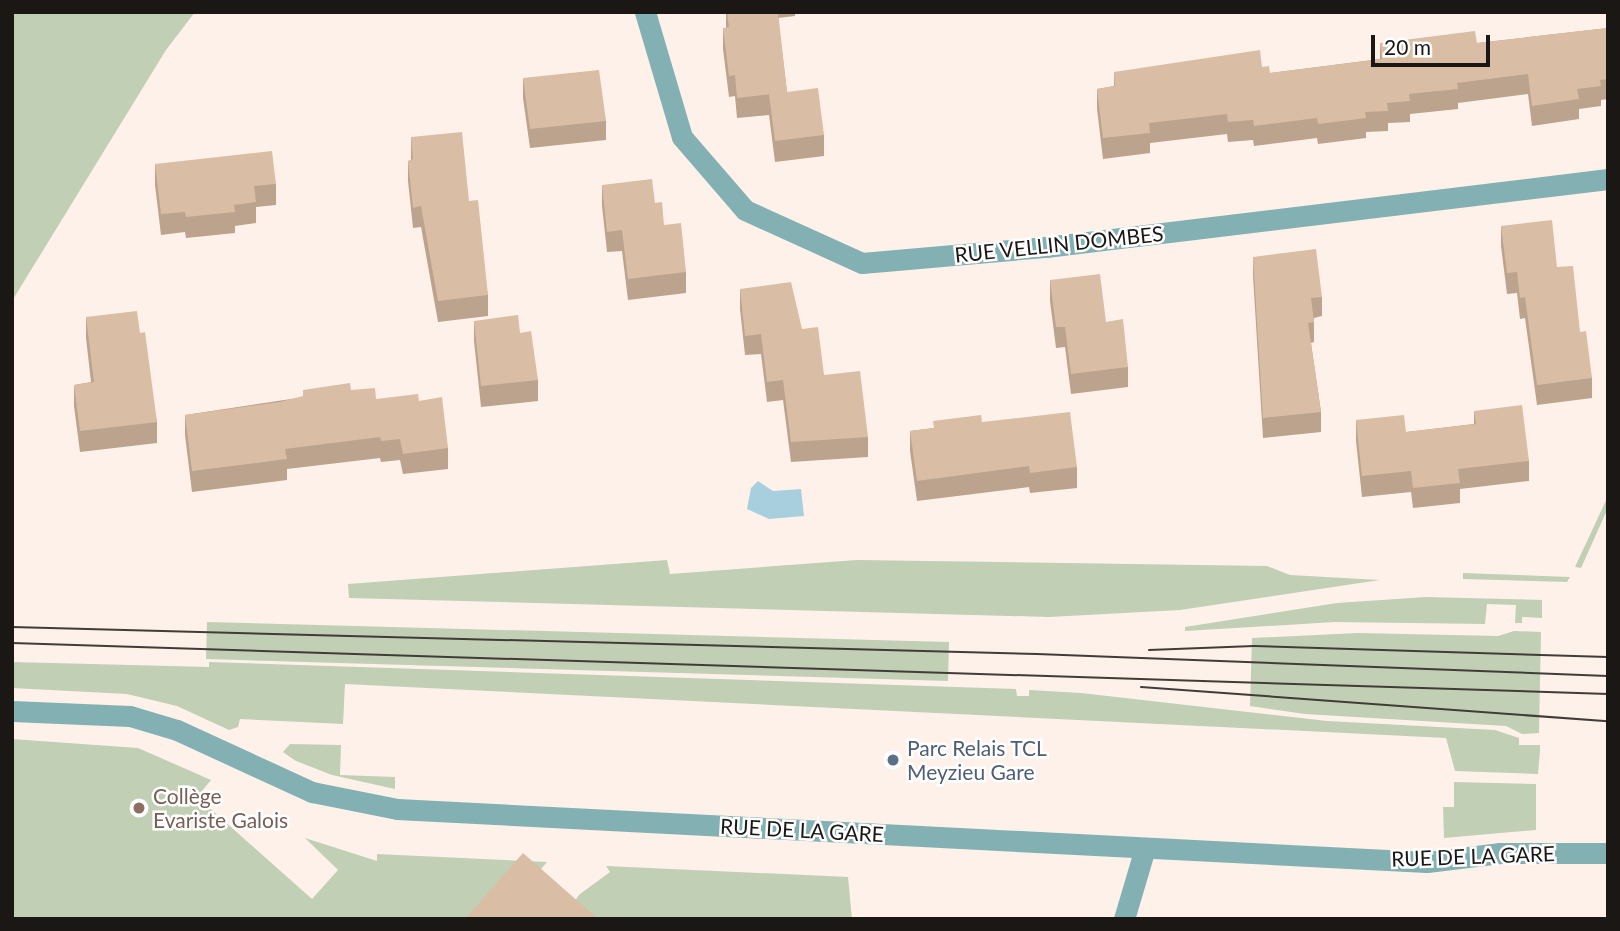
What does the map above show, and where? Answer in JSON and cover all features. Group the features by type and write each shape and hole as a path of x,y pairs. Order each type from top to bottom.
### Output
{"street":[{"name":"RUE VELLIN DOMBES","path":"645,12 682,137 736,200 745,210 862,263 1046,247 1608,180"},
{"name":"RUE DE LA GARE","path":"12,711 130,716 177,730 312,792 375,806 1427,862 1500,853 1608,853"},
{"path":"1124,919 1144,848"}],"green space":[{"path":"12,12 195,12 166,50 12,301"},
{"path":"1608,496 1608,508 1581,568 1575,567"},
{"path":"667,560 670,574 857,560 1267,566 1290,575 1380,580 1180,610 1049,617 349,598 348,584"},
{"path":"1463,573 1570,577 1567,582 1463,579"},
{"path":"1426,597 1542,600 1542,618 1522,617 1522,623 1515,623 1516,605 1487,604 1485,624 1335,622 1185,631 1185,627 1337,603"},
{"path":"207,622 949,642 948,681 206,659"},
{"path":"1514,631 1541,632 1539,733 1522,734 1506,726 1305,714 1250,706 1252,638 1358,633 1498,636"},
{"path":"12,662 209,667 209,662 1016,689 1017,696 1029,696 1029,690 1081,693 1327,721 1495,730 1519,738 1519,745 1540,745 1540,751 1538,774 1455,771 1446,738 345,684 343,724 240,719 238,727 229,730 177,706 127,694 12,688"},
{"name":"Collège Evariste Galois","path":"12,739 138,748 211,780 197,797 312,899 338,870 305,838 377,861 377,854 547,862 497,919 12,919"},
{"path":"290,744 341,745 340,775 395,777 395,789 332,775 296,761 283,752"},
{"path":"1454,782 1536,784 1536,830 1444,838 1443,807 1454,807"},
{"path":"606,866 848,877 852,919 560,919 580,894 610,872"}],"water":[{"path":"758,481 773,491 801,489 804,516 769,519 747,509 751,488"}],"building":[{"path":"727,12 778,12 787,92 818,88 824,135 775,141 769,94 737,98 735,75 729,76 723,28 729,27"},
{"path":"1608,28 1608,79 1600,80 1601,86 1577,89 1579,99 1532,106 1528,74 1457,83 1458,89 1409,94 1410,101 1387,103 1388,111 1365,112 1366,118 1318,124 1317,118 1254,126 1253,120 1228,122 1227,114 1149,123 1150,133 1103,138 1097,89 1115,86 1114,72 1260,50 1262,67 1269,66 1270,73 1382,59 1380,43 1475,31 1477,43"},
{"path":"599,70 606,121 530,129 523,78"},
{"path":"462,132 469,201 478,200 488,295 438,301 421,206 413,208 408,161 413,159 411,137"},
{"path":"272,151 276,184 254,186 256,202 234,205 235,212 186,217 185,212 161,214 155,164"},
{"path":"652,179 655,203 662,202 664,225 681,223 686,272 628,279 622,230 607,232 602,185"},
{"path":"1552,220 1557,267 1573,266 1580,332 1586,331 1592,378 1537,385 1525,297 1520,298 1517,272 1507,273 1501,226"},
{"path":"1316,249 1322,297 1311,298 1314,322 1308,323 1321,412 1263,418 1253,257"},
{"path":"1100,274 1106,322 1123,319 1128,367 1071,374 1065,327 1056,327 1050,280"},
{"path":"791,282 802,329 818,327 824,375 860,371 868,437 791,442 783,380 767,382 761,334 745,336 740,289"},
{"path":"137,311 140,333 145,332 157,422 80,431 74,385 94,382 86,317"},
{"path":"518,315 520,333 531,331 538,380 481,386 474,321"},
{"path":"350,383 351,390 375,388 376,399 418,394 419,401 442,397 448,448 403,454 400,439 381,441 380,437 285,449 287,459 192,471 185,415 280,402 303,396 303,390"},
{"path":"1522,405 1529,461 1458,469 1460,483 1413,488 1411,471 1362,476 1356,420 1404,415 1406,432 1476,424 1474,411"},
{"path":"1070,412 1077,467 1030,473 1029,466 917,481 910,431 934,428 933,421 981,415 982,422"},
{"path":"523,853 598,919 465,919"}],"tram line":[{"path":"12,627 1037,654 1608,676"},
{"path":"12,643 1608,694"},
{"path":"1149,650 1254,646 1608,657"},
{"path":"1141,687 1608,721"}],"place":[{"name":"Parc Relais TCL Meyzieu Gare","path":"893,760"},
{"name":"Collège Evariste Galois","path":"139,808"}]}
